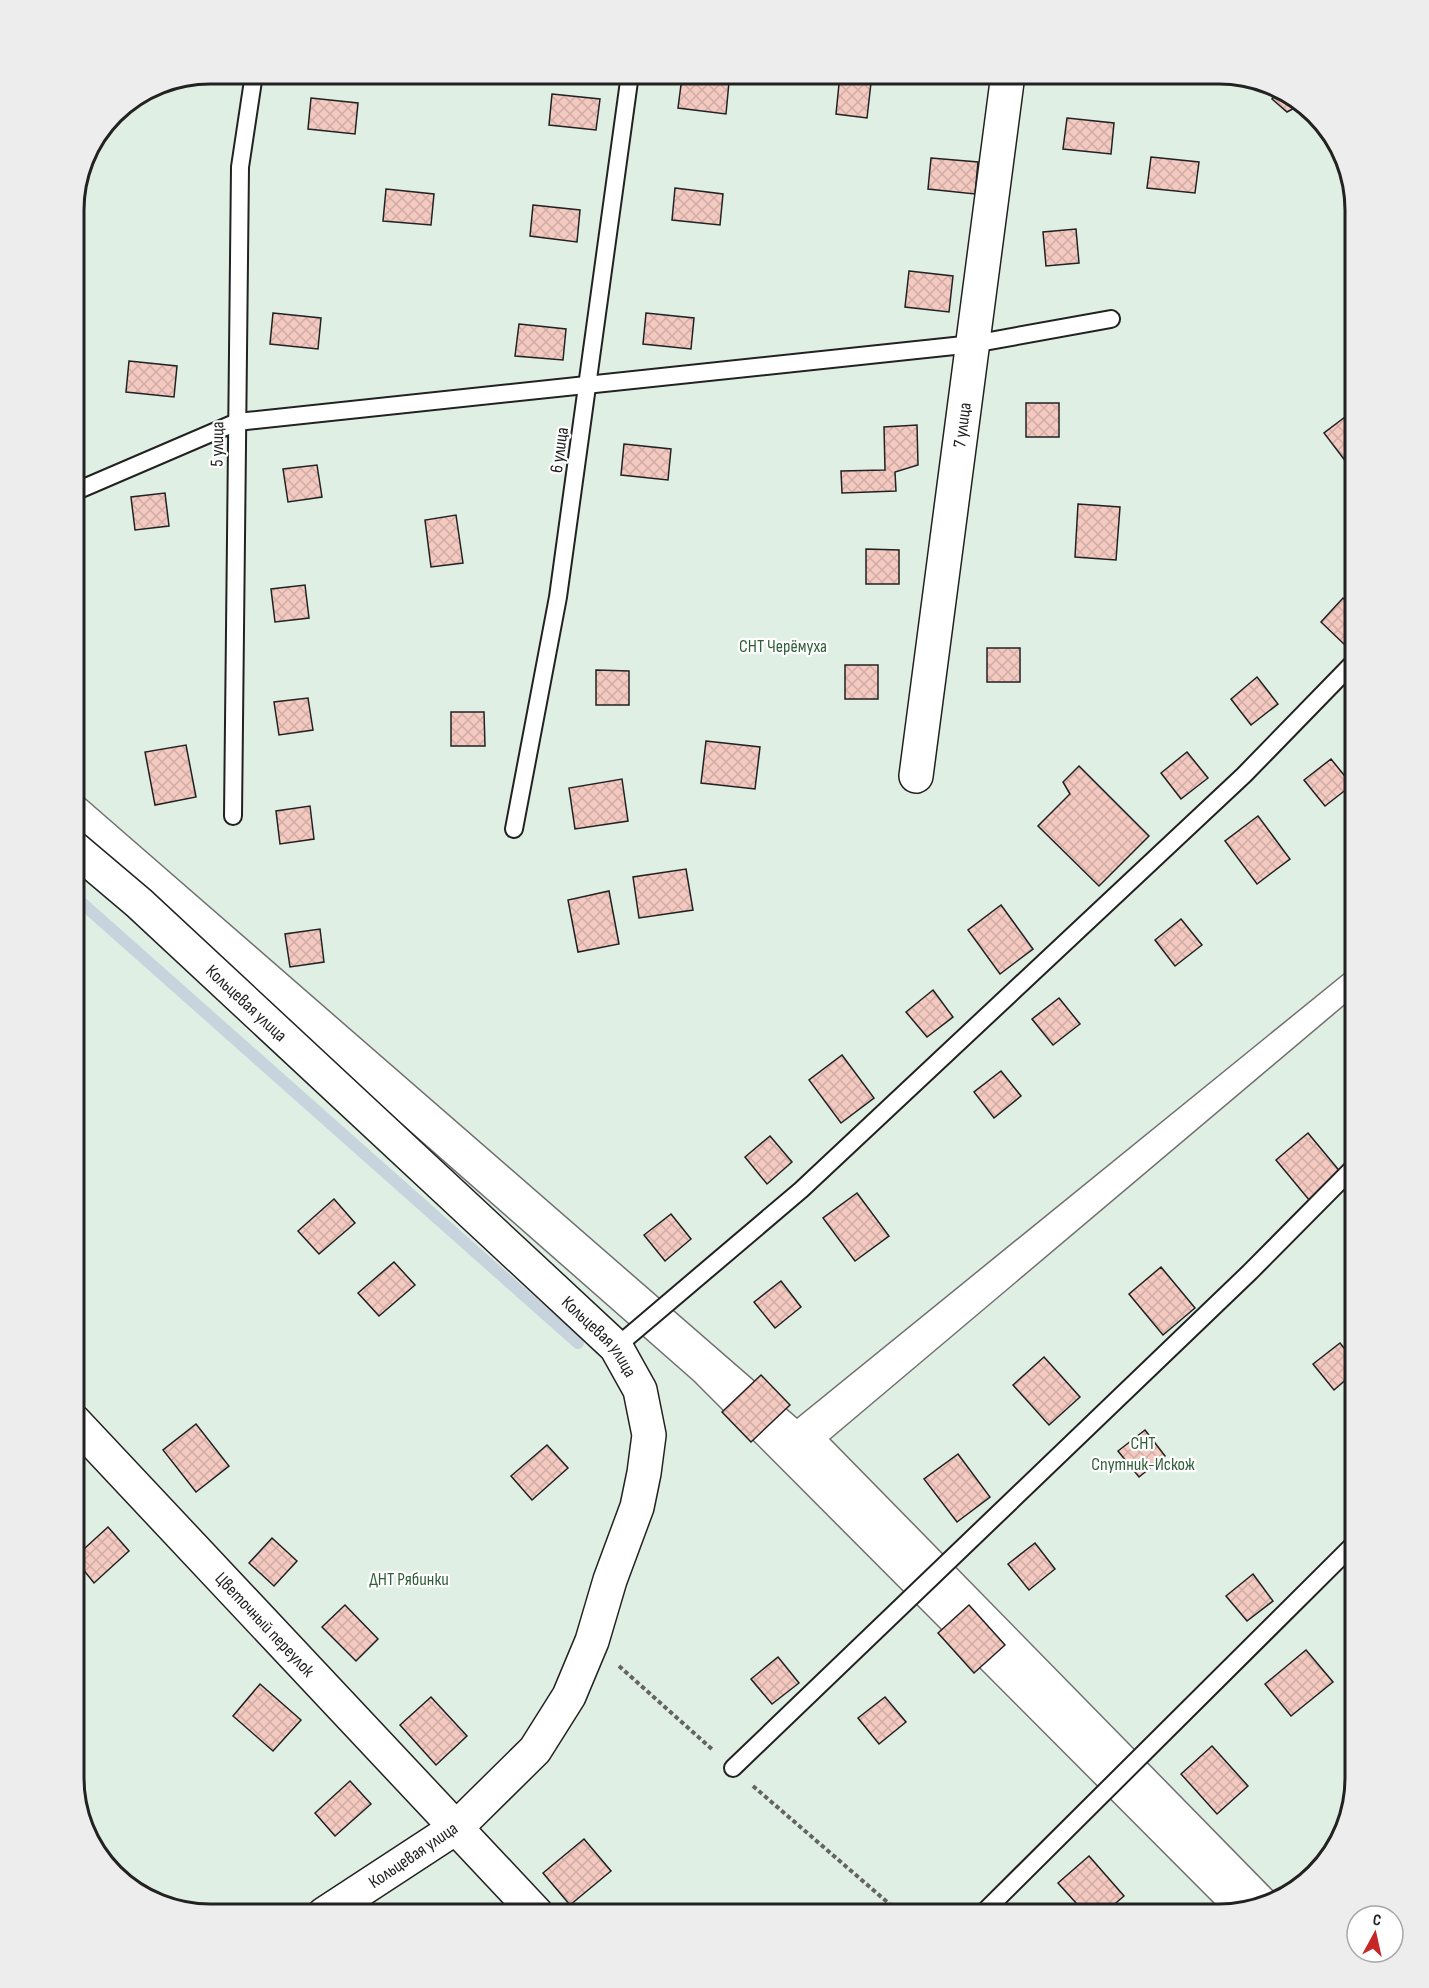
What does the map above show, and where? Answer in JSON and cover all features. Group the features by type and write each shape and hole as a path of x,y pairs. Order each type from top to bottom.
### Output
{"street":[{"name":"7 улица","path":"916,776 1007,84"},
{"name":"Кольцевая улица","path":"84,856 139,903 616,1347 640,1390 649,1435 638,1507 610,1580 592,1641 569,1696 535,1750 456,1827 339,1904"},
{"name":"Цветочный переулок","path":"84,1432 528,1904"}],"lane":[{"name":"5 улица","path":"233,816 240,167 252,84"},
{"name":"6 улица","path":"514,829 558,597 629,84"},
{"path":"84,488 237,422 973,344 1111,319"},
{"path":"616,1347 801,1190 1244,776 1345,672"},
{"path":"733,1768 1250,1272 1345,1177"},
{"path":"992,1904 1345,1554"}],"green space":[{"name":"СНТ Черёмуха","path":"202,84 1227,84 1259,91 1289,105 1314,127 1328,147 1341,177 1345,210 1345,973 797,1418 84,798 84,202 91,170 105,140 133,110 154,97 185,86"},
{"name":"ДНТ Рябинки","path":"84,845 694,1381 1215,1904 202,1904 185,1902 154,1891 133,1878 110,1855 101,1841 88,1811 84,1778"},
{"name":"СНТ Спутник-Искож","path":"1345,1004 1345,1778 1341,1811 1328,1841 1319,1855 1296,1878 1273,1891 830,1439"}],"building":[{"path":"681,84 729,84 726,114 678,108"},
{"path":"839,84 871,84 867,118 836,114"},
{"path":"552,94 600,99 596,130 549,125"},
{"path":"1274,97 1294,108 1287,112 1272,99"},
{"path":"311,98 358,103 355,134 308,129"},
{"path":"1067,118 1114,123 1111,154 1063,149"},
{"path":"1151,157 1199,162 1195,193 1147,188"},
{"path":"931,158 978,162 975,194 928,189"},
{"path":"675,188 723,194 720,225 672,220"},
{"path":"386,189 434,194 431,225 383,221"},
{"path":"533,205 580,210 577,242 530,236"},
{"path":"1076,229 1079,263 1046,266 1043,232"},
{"path":"909,271 953,276 949,312 905,307"},
{"path":"273,313 321,318 318,349 270,344"},
{"path":"646,313 694,318 691,349 643,344"},
{"path":"519,324 566,329 563,360 515,356"},
{"path":"129,361 177,366 174,397 126,392"},
{"path":"1026,403 1059,403 1059,437 1026,437"},
{"path":"1345,417 1345,461 1324,433"},
{"path":"917,425 918,465 895,472 896,491 842,493 841,471 885,470 884,427"},
{"path":"624,444 671,449 668,480 621,475"},
{"path":"317,465 322,497 288,502 283,469"},
{"path":"165,493 169,526 135,530 131,497"},
{"path":"1078,504 1120,507 1116,560 1075,557"},
{"path":"456,515 463,563 431,567 425,520"},
{"path":"866,549 899,550 899,584 866,584"},
{"path":"305,585 309,618 275,622 271,589"},
{"path":"1343,598 1345,600 1345,645 1321,622"},
{"path":"987,648 1020,648 1020,682 987,682"},
{"path":"845,665 878,665 878,699 845,699"},
{"path":"596,670 629,671 629,705 596,705"},
{"path":"1257,677 1278,704 1251,725 1231,699"},
{"path":"308,698 313,730 279,735 274,702"},
{"path":"451,712 484,712 485,746 451,746"},
{"path":"706,741 760,747 755,789 701,783"},
{"path":"186,745 196,797 155,805 145,752"},
{"path":"1187,752 1208,778 1181,799 1161,773"},
{"path":"1331,759 1345,776 1345,790 1325,806 1304,780"},
{"path":"1079,766 1149,836 1099,886 1038,826 1070,794 1063,782"},
{"path":"622,779 628,821 575,829 569,788"},
{"path":"310,806 314,839 280,844 276,811"},
{"path":"1258,816 1290,859 1257,884 1225,841"},
{"path":"686,869 693,910 639,918 633,877"},
{"path":"609,891 619,944 578,952 568,900"},
{"path":"1001,905 1033,949 1000,974 968,930"},
{"path":"1181,919 1202,945 1175,966 1155,940"},
{"path":"320,929 324,962 290,967 285,934"},
{"path":"933,990 953,1017 927,1037 906,1012"},
{"path":"1059,998 1080,1024 1053,1045 1032,1019"},
{"path":"842,1055 874,1098 841,1123 809,1080"},
{"path":"1001,1071 1021,1096 994,1118 974,1092"},
{"path":"1308,1133 1342,1174 1310,1201 1276,1160"},
{"path":"770,1136 792,1162 767,1184 745,1157"},
{"path":"857,1193 889,1236 855,1261 823,1218"},
{"path":"334,1199 355,1223 319,1254 298,1231"},
{"path":"671,1214 691,1239 665,1261 644,1235"},
{"path":"394,1262 415,1285 379,1316 358,1293"},
{"path":"1161,1267 1195,1308 1163,1335 1129,1294"},
{"path":"781,1281 801,1307 775,1328 754,1302"},
{"path":"1340,1343 1345,1349 1345,1381 1334,1390 1313,1364"},
{"path":"1044,1357 1080,1397 1049,1425 1013,1385"},
{"path":"761,1375 790,1405 751,1442 722,1412"},
{"path":"196,1424 229,1466 196,1492 163,1450"},
{"path":"1145,1430 1165,1456 1139,1477 1118,1451"},
{"path":"547,1445 568,1468 532,1500 511,1476"},
{"path":"958,1454 990,1497 957,1522 924,1479"},
{"path":"108,1527 129,1551 94,1583 84,1570 84,1549"},
{"path":"272,1538 297,1561 274,1586 249,1563"},
{"path":"1035,1543 1055,1569 1029,1590 1008,1564"},
{"path":"1253,1574 1273,1601 1247,1621 1226,1596"},
{"path":"345,1605 378,1639 356,1661 322,1627"},
{"path":"969,1605 1005,1645 974,1673 938,1633"},
{"path":"1306,1650 1333,1682 1291,1716 1265,1684"},
{"path":"778,1657 799,1683 772,1704 751,1679"},
{"path":"260,1684 301,1720 273,1751 233,1716"},
{"path":"431,1697 467,1736 436,1765 400,1725"},
{"path":"885,1697 906,1722 879,1744 858,1718"},
{"path":"1212,1746 1248,1786 1217,1814 1181,1774"},
{"path":"350,1781 371,1804 335,1836 315,1813"},
{"path":"584,1839 611,1871 571,1904 543,1873"},
{"path":"1089,1856 1124,1896 1115,1904 1077,1904 1058,1883"}],"waterway":[{"path":"84,905 578,1343"}]}
